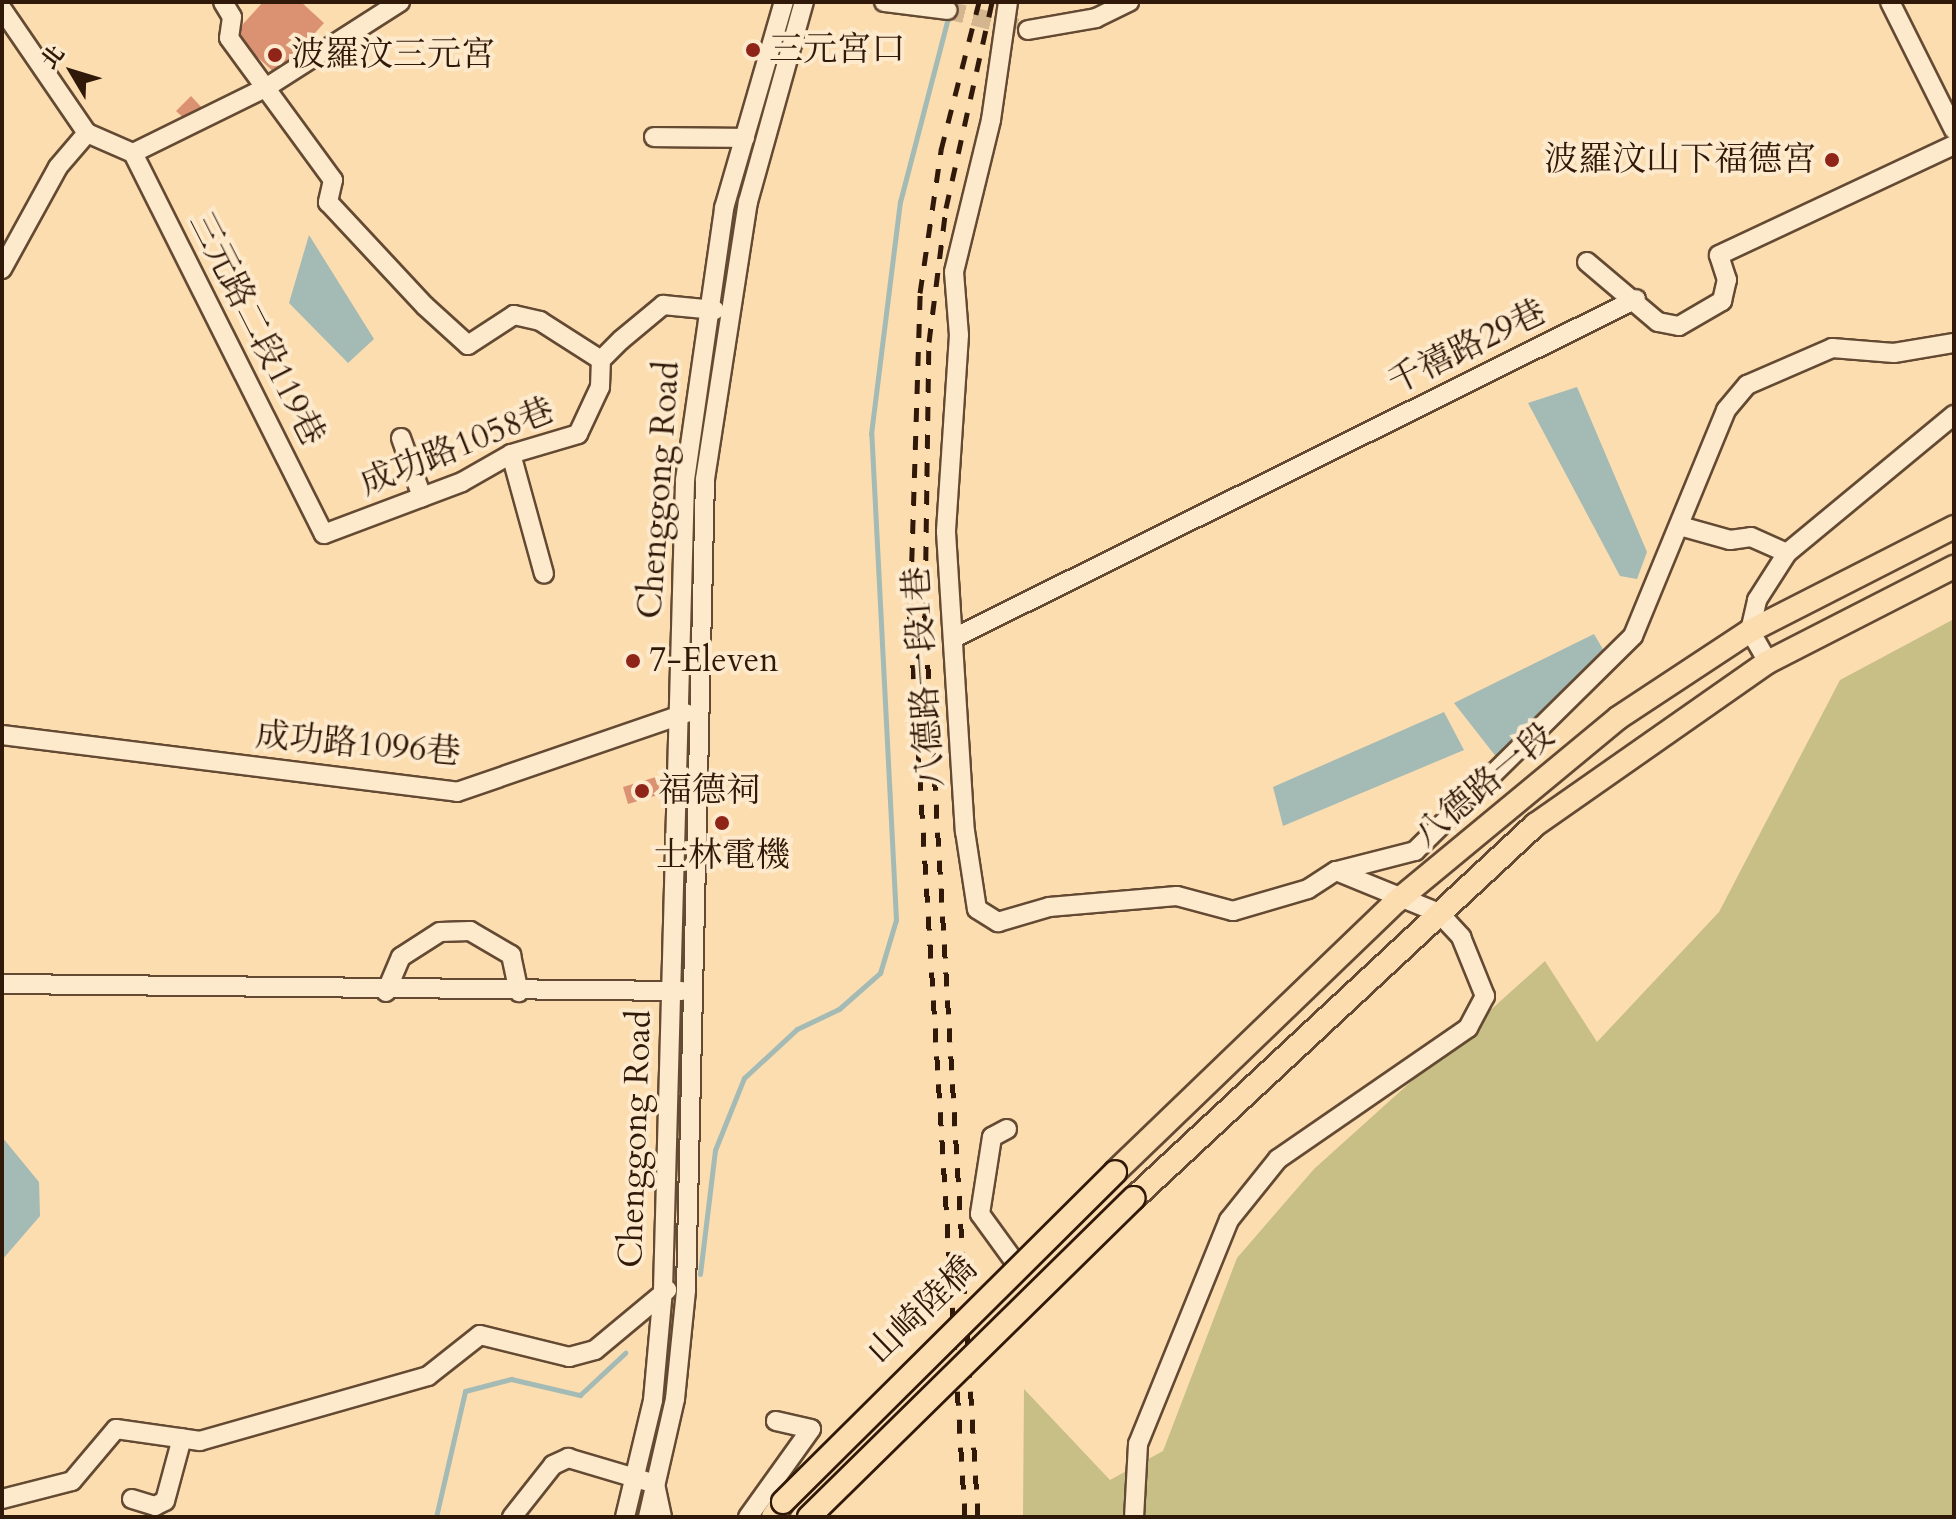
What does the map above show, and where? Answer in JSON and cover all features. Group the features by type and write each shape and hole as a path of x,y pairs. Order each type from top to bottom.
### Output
{"main road":[{"name":"八德路一段","path":"1115,1172 1397,901 1618,718 1750,631 1954,527"},
{"name":"八德路一段","path":"1134,1198 1439,913 1559,807 1768,662 1954,567"},
{"name":"山崎陸橋","path":"778,1509 1017,1265 1115,1172"},
{"name":"山崎陸橋","path":"809,1517 1134,1198"}],"street":[{"path":"223,2 232,17 229,38 333,180 328,202 468,345 514,315 540,321 601,360 663,305 707,308 730,314"},
{"path":"2,9 87,133 133,153 267,87 400,2"},
{"name":"Chenggong Road","path":"625,1517 653,1400 663,1290 685,480 707,308 745,138 784,2"},
{"name":"Chenggong Road","path":"648,1517 675,1399 686,1290 705,479 748,202 804,2"},
{"path":"884,2 947,10"},
{"name":"八德路一段1巷","path":"1008,2 991,120 954,272 959,335 946,532 958,636 965,831 977,909 986,918 1163,896 1233,911 1308,889 1336,871"},
{"path":"1028,30 1096,18 1129,2"},
{"path":"1890,2 1954,130"},
{"path":"2,269 58,167 87,133"},
{"path":"654,137 745,138"},
{"path":"1587,262 1636,299 1658,322 1694,320 1728,291 1719,255 1954,145"},
{"name":"三元路二段119巷","path":"133,153 324,534"},
{"name":"千禧路29巷","path":"958,636 1636,299"},
{"path":"1336,871 1415,851 1588,688 1633,636 1726,410 1747,385 1832,348 1894,353 1954,343"},
{"name":"成功路1058巷","path":"324,534 422,497 511,454 578,434 600,387 601,360"},
{"path":"1768,662 1750,631 1757,600 1787,553 1954,415"},
{"path":"401,438 422,497"},
{"path":"511,454 544,574"},
{"path":"1680,526 1730,540 1751,537 1787,553"},
{"name":"成功路1096巷","path":"2,735 457,792 677,714 698,712"},
{"path":"1134,1517 1138,1444 1229,1220 1278,1159 1468,1028 1482,1010 1483,980 1439,913 1397,901 1336,871"},
{"path":"386,992 401,957 440,932 470,931 511,955 519,992"},
{"path":"2,984 386,992 693,992"},
{"path":"1007,1129 992,1137 980,1214 1017,1265"},
{"path":"2,1499 72,1481 116,1429 200,1441 428,1376 480,1335 569,1357 595,1350 663,1290 686,1290"},
{"path":"748,1517 811,1429 776,1421"},
{"path":"132,1499 155,1506 165,1501 182,1438"},
{"path":"512,1517 553,1465 568,1458 636,1475 655,1484 662,1517"}],"shaded area":[{"path":"1954,619 1954,1517 1023,1517 1024,1389 1110,1480 1163,1451 1237,1258 1314,1169 1545,961 1597,1042 1719,912 1840,680"}],"water":[{"path":"309,235 374,339 348,363 289,303"},
{"path":"1577,387 1647,552 1637,579 1620,576 1528,403"},
{"path":"1594,634 1611,663 1501,763 1454,703"},
{"path":"1444,712 1464,750 1283,826 1273,787"},
{"path":"2,1137 39,1182 40,1216 2,1260"}],"building":[{"name":"波羅汶三元宮","path":"263,2 301,2 324,23 277,75 233,35"},
{"path":"191,96 203,109 189,123 176,111"},
{"name":"波羅汶山下福德宮","path":"1834,151 1840,164 1830,169 1823,157"},
{"name":"福德祠","path":"656,777 661,794 628,804 623,787"}],"waterway":[{"path":"700,1274 715,1150 744,1078 797,1029 839,1009 880,973 896,920 871,434 900,202 952,2"},
{"path":"436,1517 465,1391 511,1379 580,1395 625,1353"}],"tunnel":[{"path":"947,10 1028,30"}],"railway":[{"path":"965,1517 910,617 920,293 941,150 979,2"},
{"path":"978,1517 925,616 929,342 946,208 992,2"}],"place":[{"name":"三元宮口","path":"753,50"},
{"name":"波羅汶三元宮","path":"275,55"},
{"name":"波羅汶山下福德宮","path":"1832,160"},
{"name":"7-Eleven","path":"633,661"},
{"name":"福德祠","path":"642,791"},
{"name":"士林電機","path":"722,823"}]}
